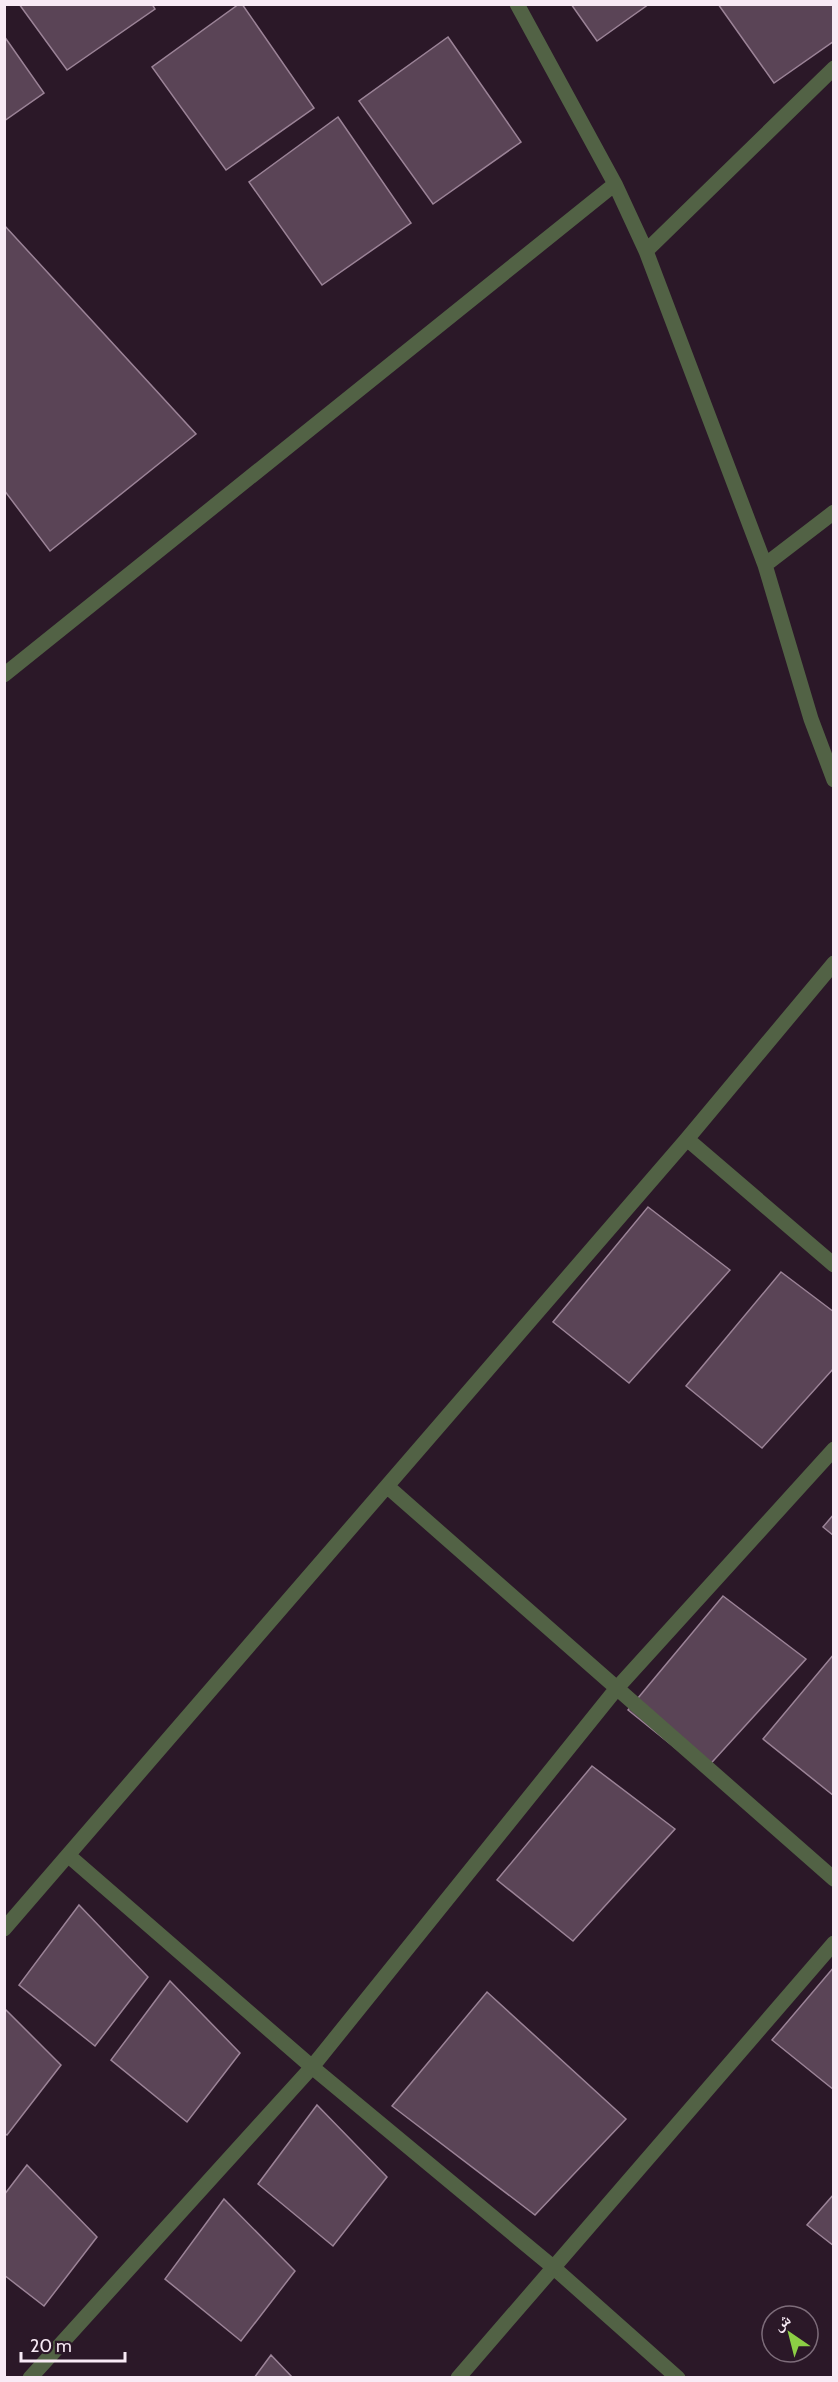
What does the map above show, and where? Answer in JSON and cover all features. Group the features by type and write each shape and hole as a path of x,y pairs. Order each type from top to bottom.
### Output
{"street":[{"path":"517,4 615,184 646,251 765,565 811,719 834,780"},
{"path":"646,251 834,68"},
{"path":"4,675 615,184"},
{"path":"765,565 833,512"},
{"path":"4,1929 388,1487 687,1139 834,963"},
{"path":"687,1139 834,1265"},
{"path":"30,2378 312,2067 617,1688 834,1449"},
{"path":"388,1487 834,1880"},
{"path":"69,1856 312,2067 553,2267 678,2378"},
{"path":"458,2378 834,1943"}],"building":[{"path":"19,4 152,4 155,9 67,70"},
{"path":"242,4 314,108 226,170 152,67"},
{"path":"571,4 649,4 597,41"},
{"path":"718,4 834,4 834,41 774,83"},
{"path":"4,36 44,93 4,121"},
{"path":"448,37 521,142 433,204 359,101"},
{"path":"338,117 411,223 322,285 249,182"},
{"path":"4,225 196,434 50,551 4,490"},
{"path":"648,1207 730,1270 629,1383 553,1322"},
{"path":"781,1272 834,1312 834,1368 762,1448 686,1386"},
{"path":"834,1514 834,1536 823,1527"},
{"path":"723,1596 806,1659 704,1771 628,1710"},
{"path":"834,1654 834,1796 763,1739"},
{"path":"592,1766 675,1829 573,1941 497,1880"},
{"path":"79,1905 148,1977 95,2046 19,1985"},
{"path":"834,1967 834,2090 772,2040"},
{"path":"170,1981 240,2053 187,2122 111,2060"},
{"path":"487,1992 626,2119 535,2215 392,2106"},
{"path":"4,2008 61,2065 7,2135 4,2133"},
{"path":"317,2105 387,2177 333,2246 258,2184"},
{"path":"27,2165 97,2237 44,2306 4,2275 4,2195"},
{"path":"834,2194 834,2246 807,2225"},
{"path":"224,2199 295,2271 241,2341 165,2279"},
{"path":"271,2355 293,2378 254,2378"}]}
